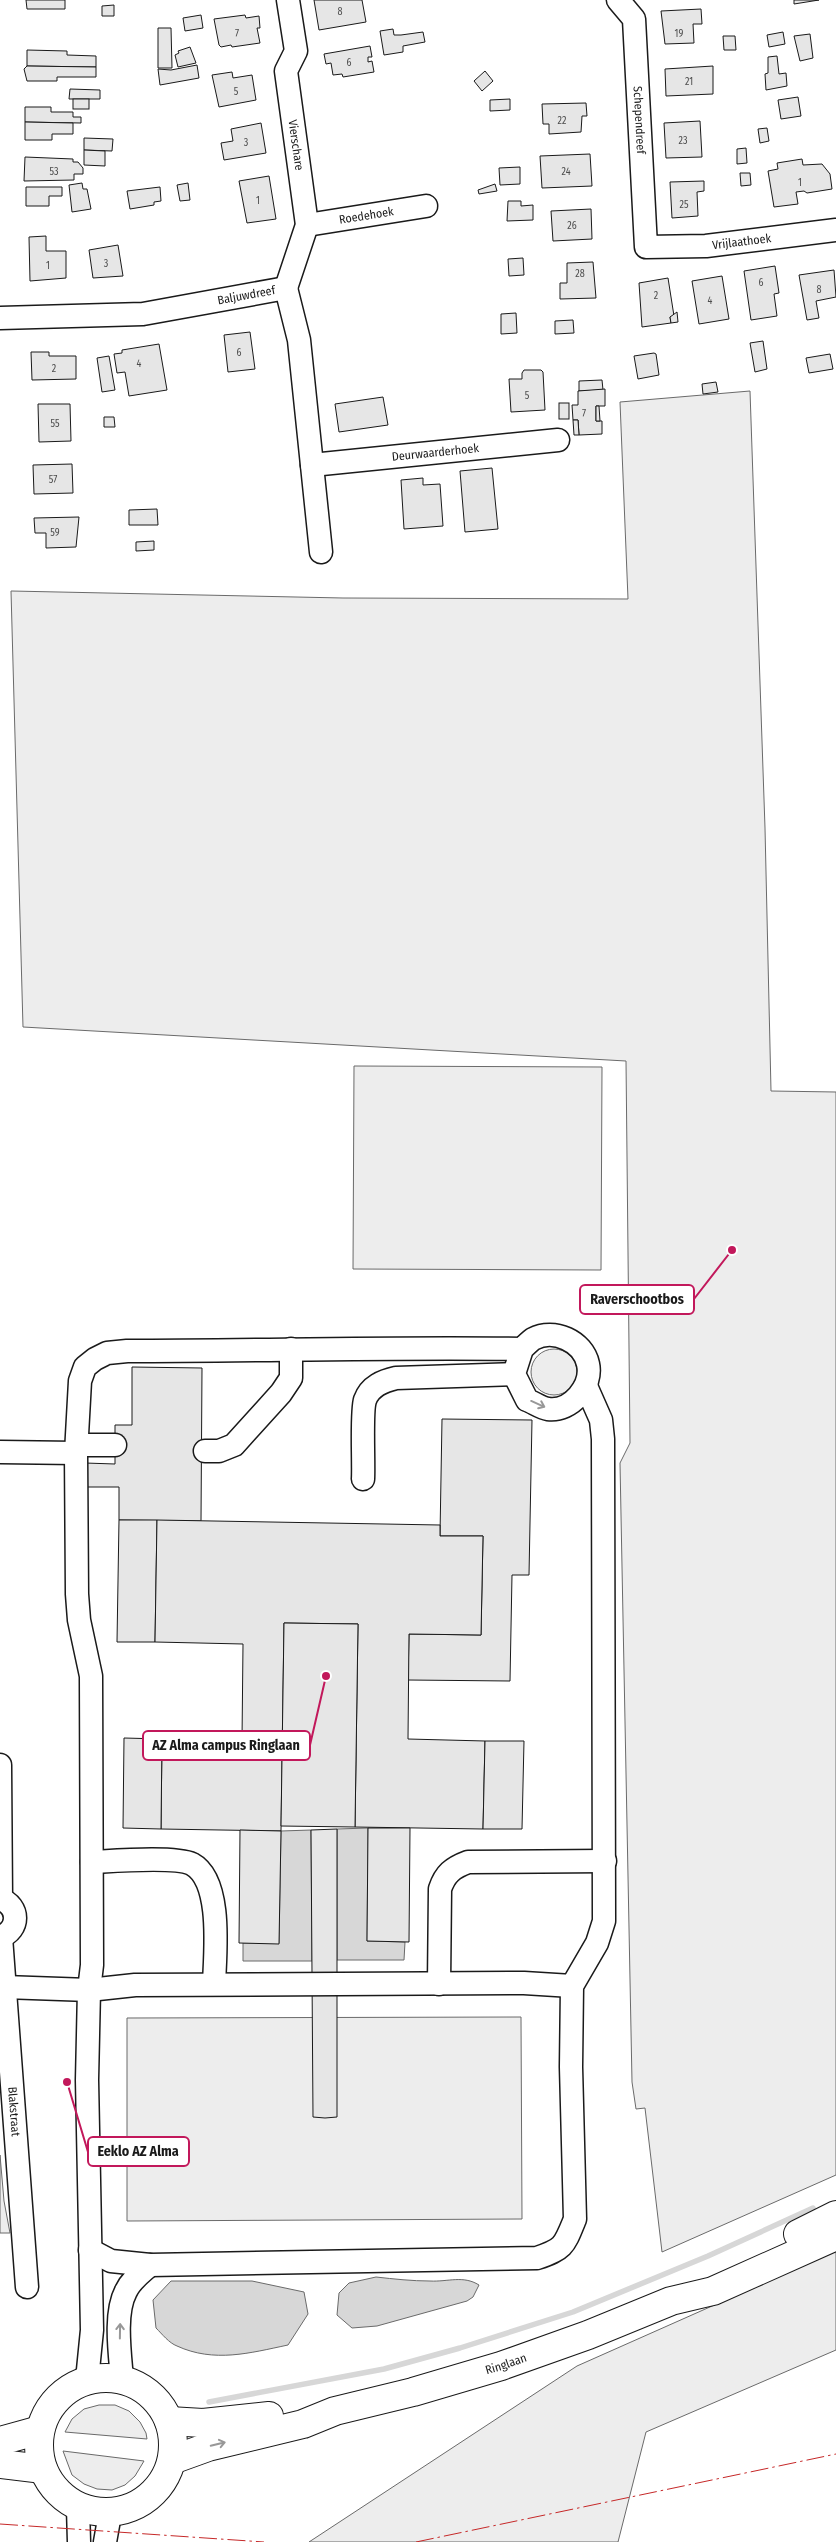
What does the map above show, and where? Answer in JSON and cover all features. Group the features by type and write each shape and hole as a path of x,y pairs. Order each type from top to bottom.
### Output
{"main road":[{"name":"Ringlaan","path":"671,2301 706,2278 836,2215"},
{"name":"Ringlaan","path":"172,2460 208,2447 303,2424 335,2411 413,2392 501,2366 588,2336 671,2301 713,2291 836,2236"},
{"path":"104,2378 122,2379 144,2389 160,2404 169,2421 174,2442 172,2460 163,2482 149,2498 131,2509 110,2514 91,2512 78,2508 56,2492 43,2469 38,2450 40,2430 46,2414 57,2399 68,2389 88,2380 104,2378"},
{"name":"Ringlaan","path":"169,2421 203,2423 248,2420 300,2411 335,2411"},
{"path":"0,2441 40,2430"},
{"path":"0,2464 43,2469"}],"street":[{"name":"Vierschare","path":"286,288 307,225 286,71 296,51 288,0"},
{"name":"Schependreef","path":"618,0 634,18 646,247"},
{"name":"Roedehoek","path":"307,225 426,206"},
{"name":"Vrijlaathoek","path":"646,247 706,246 836,230"},
{"name":"Baljuwdreef","path":"0,318 143,314 286,288 298,340 321,552"},
{"name":"Deurwaarderhoek","path":"312,466 558,440"},
{"path":"90,2250 112,2262 150,2265 537,2258 559,2251 568,2237 575,2219 571,2067 572,1986 597,1944 604,1921 603,1439 601,1420 586,1386 588,1364 577,1344 556,1334 534,1339 522,1349 514,1374 527,1400 548,1409 571,1404 586,1386"},
{"path":"88,2380 92,2330 87,2080 89,1990 92,1965 91,1676 79,1620 76,1449 80,1381 85,1367 94,1359 107,1353 410,1347 522,1349"},
{"path":"205,1451 220,1451 234,1445 281,1393 291,1378 291,1349"},
{"path":"363,1479 365,1401 372,1390 382,1381 396,1378 514,1374"},
{"path":"0,1452 76,1449 115,1445"},
{"path":"0,1765 1,1899 11,1905 15,1918 12,1929 1,1936"},
{"path":"92,1862 170,1861 191,1864 205,1876 214,1900 214,1984"},
{"path":"438,1984 440,1889 444,1877 454,1867 468,1862 605,1861"},
{"name":"Blakstraat","path":"1,1936 27,2287"},
{"path":"4,1987 89,1990 135,1985 214,1984 524,1983 572,1986"},
{"path":"122,2379 119,2348 121,2304 126,2290 150,2265"},
{"path":"78,2508 79,2542"},
{"path":"105,2542 110,2514"}],"shaded area":[{"path":"750,391 765,828 771,1091 836,1092 836,2175 662,2252 645,2108 636,2109 632,2082 620,1463 630,1443 626,1061 23,1027 11,591 343,598 628,599 620,402"},
{"path":"354,1066 602,1067 601,1270 353,1269"},
{"path":"554,1349 567,1353 573,1359 577,1372 573,1385 567,1391 554,1395 541,1391 535,1385 531,1372 535,1359 541,1353"},
{"path":"368,1828 367,1941 405,1942 404,1960 337,1960 337,1829"},
{"path":"311,1830 312,1961 243,1961 243,1943 279,1943 281,1831"},
{"path":"521,2017 522,2219 127,2221 127,2018"},
{"path":"0,2155 4,2201 10,2233 0,2233"},
{"path":"836,2251 836,2350 646,2432 618,2542 309,2542 577,2366"},
{"path":"376,2277 423,2281 467,2280 479,2285 473,2297 467,2301 377,2326 352,2328 337,2315 339,2293 349,2283"},
{"path":"171,2281 252,2281 304,2292 308,2314 288,2345 232,2355 205,2354 191,2351 171,2343 156,2328 153,2300"},
{"path":"99,2405 115,2405 129,2411 140,2422 147,2439 65,2432 72,2419 84,2409"},
{"path":"63,2451 144,2461 135,2476 125,2485 112,2490 97,2489 84,2484 72,2475"}],"building":[{"path":"26,0 65,0 65,9 27,9"},
{"path":"314,0 362,0 366,22 319,30"},
{"path":"794,0 819,0 794,4"},
{"path":"114,5 114,16 102,16 102,6"},
{"path":"701,9 702,24 693,24 694,43 665,44 661,11"},
{"path":"201,15 203,28 185,31 183,18"},
{"path":"245,15 246,18 259,16 260,28 257,28 260,43 221,47 214,19"},
{"path":"158,28 171,28 172,68 158,68"},
{"path":"393,29 394,35 423,32 425,42 403,46 403,52 384,55 380,31"},
{"path":"783,32 785,44 769,47 767,35"},
{"path":"810,34 813,58 800,61 794,36"},
{"path":"723,36 735,36 736,50 724,50"},
{"path":"370,46 372,57 368,57 368,62 372,61 374,72 343,77 342,74 333,75 331,63 326,64 324,54"},
{"path":"190,47 196,63 178,67 175,55 179,53 178,51"},
{"path":"27,50 67,51 67,55 96,56 96,67 27,66"},
{"path":"777,56 779,74 786,73 787,86 766,90 765,74 768,73 768,57"},
{"path":"197,65 199,78 160,85 158,69 171,70"},
{"path":"27,66 96,67 96,77 57,77 57,81 27,81 24,69"},
{"path":"713,66 713,94 666,96 665,69"},
{"path":"485,71 493,81 482,91 474,81"},
{"path":"232,72 233,78 252,75 256,100 219,107 212,75"},
{"path":"70,89 100,90 100,99 69,99"},
{"path":"798,97 801,116 781,119 778,100"},
{"path":"73,99 89,99 89,109 73,109"},
{"path":"510,99 510,110 490,111 490,100"},
{"path":"586,103 587,116 582,116 581,132 549,134 549,124 543,124 542,104"},
{"path":"25,107 51,107 51,112 73,112 73,117 81,117 81,123 25,122"},
{"path":"700,121 702,157 666,158 664,123"},
{"path":"25,122 73,123 73,134 52,134 52,140 25,140"},
{"path":"261,123 266,153 224,160 221,143 233,141 231,129"},
{"path":"767,128 769,141 760,143 758,129"},
{"path":"84,138 113,139 112,151 84,150"},
{"path":"746,148 747,163 737,164 737,149"},
{"path":"84,150 105,151 105,166 84,165"},
{"path":"590,154 592,186 542,188 540,156"},
{"path":"25,157 73,159 73,162 78,162 83,168 83,174 74,174 74,180 24,181"},
{"path":"802,159 803,165 822,164 830,174 832,189 807,193 804,191 796,192 798,204 774,207 768,171 778,169 777,163"},
{"path":"520,167 520,184 500,185 499,168"},
{"path":"740,173 750,173 751,185 741,186"},
{"path":"269,176 276,219 247,223 239,181"},
{"path":"704,181 704,191 697,192 698,216 672,218 670,182"},
{"path":"82,183 83,189 87,189 91,209 72,212 69,185"},
{"path":"188,183 190,200 180,201 177,185"},
{"path":"495,184 497,191 479,194 478,190"},
{"path":"26,187 62,187 62,196 49,196 49,206 26,206"},
{"path":"160,187 161,201 154,202 154,205 130,209 127,191"},
{"path":"508,201 521,201 521,206 533,205 533,220 507,221"},
{"path":"591,209 592,239 553,241 551,211"},
{"path":"46,236 46,251 66,251 66,278 30,281 29,237"},
{"path":"118,245 123,276 93,278 89,250"},
{"path":"523,258 524,275 509,276 508,259"},
{"path":"593,262 596,298 560,299 560,283 567,283 567,263"},
{"path":"775,266 779,293 774,294 777,316 751,320 744,271"},
{"path":"834,270 836,297 816,301 819,318 807,320 799,275"},
{"path":"722,276 729,319 699,324 692,281"},
{"path":"668,278 674,316 670,317 671,323 642,327 639,283"},
{"path":"677,312 678,322 671,323 670,317"},
{"path":"516,313 517,333 501,334 501,314"},
{"path":"573,320 574,333 555,334 555,321"},
{"path":"250,332 255,369 228,372 224,335"},
{"path":"763,341 767,369 755,372 750,343"},
{"path":"159,344 167,390 129,396 125,372 117,373 114,354 122,353 122,350"},
{"path":"31,352 49,352 49,356 76,356 76,379 32,380"},
{"path":"656,354 659,375 638,379 634,356"},
{"path":"830,354 833,369 809,373 806,358"},
{"path":"109,356 115,390 102,392 97,358"},
{"path":"524,370 541,370 543,372 545,410 511,412 509,379 522,379"},
{"path":"602,380 603,390 579,391 579,381"},
{"path":"716,382 718,392 703,394 702,384"},
{"path":"605,389 605,406 596,406 596,421 602,421 602,434 579,435 578,420 573,420 572,405 578,405 578,391"},
{"path":"383,397 388,425 339,432 335,404"},
{"path":"559,403 569,403 569,419 559,419"},
{"path":"38,404 70,404 71,441 39,442"},
{"path":"596,406 599,406 600,421 596,421"},
{"path":"104,417 114,417 115,427 104,427"},
{"path":"573,420 578,420 579,435 574,435"},
{"path":"72,464 73,493 34,494 33,465"},
{"path":"492,468 498,529 465,532 460,471"},
{"path":"423,478 423,485 440,484 443,526 404,529 401,480"},
{"path":"157,509 158,525 129,525 129,510"},
{"path":"79,517 76,547 46,548 46,533 35,533 34,518"},
{"path":"154,541 154,550 136,551 136,542"},
{"path":"132,1367 202,1368 201,1521 119,1520 119,1487 85,1487 85,1463 115,1464 115,1425 132,1425"},
{"path":"442,1419 532,1420 529,1575 512,1575 510,1681 408,1680 409,1634 481,1635 483,1536 440,1536"},
{"path":"119,1520 157,1520 155,1642 117,1642"},
{"path":"157,1520 440,1525 440,1536 483,1536 481,1635 409,1634 408,1739 485,1741 483,1829 355,1827 358,1624 284,1623 281,1831 161,1829 162,1739 242,1740 243,1644 155,1642"},
{"path":"284,1623 358,1624 355,1827 281,1826"},
{"path":"124,1738 162,1739 161,1829 123,1828"},
{"path":"485,1741 524,1741 522,1829 483,1829"},
{"path":"368,1828 410,1828 409,1942 367,1941"},
{"path":"337,1829 337,2117 325,2118 313,2117 311,1830"},
{"path":"240,1830 281,1831 279,1944 239,1943"}],"waterway":[{"path":"209,2402 384,2369 460,2348 573,2312 708,2256 813,2208"}],"power":[{"path":"416,2542 836,2454"},
{"path":"0,2524 264,2542"}],"place":[{"name":"Raverschootbos","path":"732,1250"},
{"name":"AZ Alma campus Ringlaan","path":"326,1676"},
{"name":"Eeklo AZ Alma","path":"67,2082"}]}
